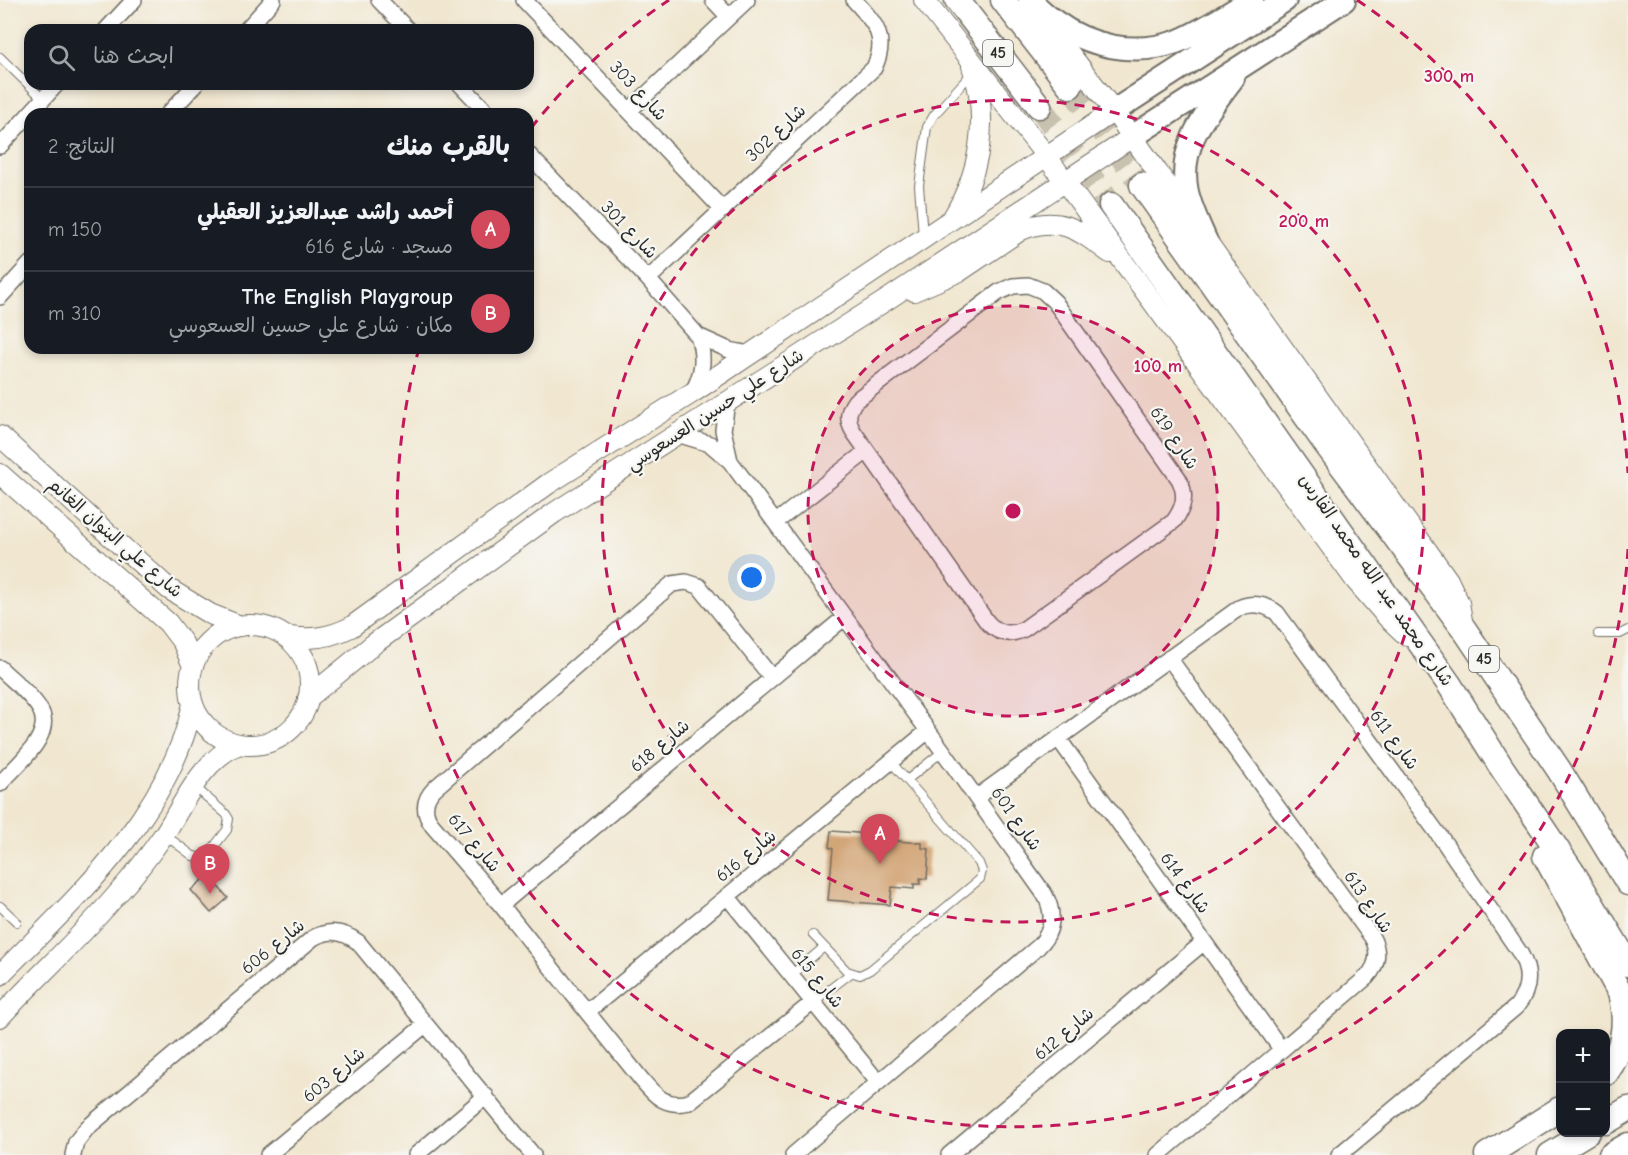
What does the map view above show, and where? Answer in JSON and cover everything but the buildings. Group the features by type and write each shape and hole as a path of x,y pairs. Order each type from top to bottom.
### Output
{"main road":[{"name":"45","path":"957,0 1039,106"},
{"name":"45","path":"1003,0 1070,86"},
{"path":"1029,0 1054,22 1084,38 1114,47 1145,49 1176,42 1252,0"},
{"path":"1114,111 1285,0"},
{"path":"1132,137 1344,0"},
{"path":"1207,244 1187,193 1186,155 1196,128 1244,64"},
{"name":"شارع محمد عبد الله محمد الفارس","path":"1142,185 1318,434 1464,629 1559,770 1628,884"},
{"name":"شارع محمد عبد الله محمد الفارس","path":"1112,205 1469,714 1500,765 1575,876 1628,964"},
{"path":"1500,765 1543,851 1620,993 1625,1017 1624,1029 1618,1052 1610,1065"},
{"path":"1607,1083 1628,1072"},
{"path":"1610,1119 1628,1109"},
{"path":"1487,1155 1556,1112"},
{"path":"1550,1155 1580,1137"},
{"path":"1611,1155 1628,1145"}],"street":[{"path":"112,24 134,0"},
{"path":"379,0 402,24"},
{"name":"شارع 303","path":"525,0 723,210"},
{"path":"713,0 729,17"},
{"path":"630,110 747,0"},
{"name":"شارع 302","path":"648,279 874,68 880,54 878,31 870,17 854,0"},
{"path":"924,0 970,64 1065,181 1356,581 1387,617 1427,654"},
{"path":"1029,0 1114,111 1448,580 1459,603 1464,629"},
{"path":"250,24 264,3"},
{"path":"950,222 967,191 978,157 980,106 970,64"},
{"path":"35,108 51,90"},
{"path":"174,108 190,90"},
{"path":"466,90 483,108"},
{"name":"شارع علي حسين العسعوسي","path":"285,636 318,638 351,627 549,484 692,393 1114,111"},
{"path":"0,146 24,120"},
{"name":"شارع علي حسين العسعوسي","path":"308,698 352,661 554,513 888,298 1132,137"},
{"name":"شارع 301","path":"534,160 648,279 698,336 729,350 750,354"},
{"path":"888,298 925,288 943,280 1021,230 1043,223 1076,229 1126,265"},
{"path":"0,297 24,271"},
{"name":"شارع 619","path":"1028,285 1043,291 1055,302 1179,479 1184,488 1185,497 1183,506 1174,520 1024,629 1011,634 1004,633 987,622 867,451 850,424 849,408 855,401 999,292 1013,286 1028,285"},
{"path":"692,393 698,382 703,359 698,336"},
{"name":"شارع 601","path":"727,402 723,430 730,460"},
{"name":"شارع 601","path":"677,434 710,444 730,460 976,797 1045,895 1052,915 1050,930 1038,947 793,1155"},
{"name":"شارع علي البنوان الغانم","path":"0,436 170,588 210,614 240,626"},
{"path":"776,522 867,451"},
{"name":"شارع علي البنوان الغانم","path":"0,474 168,623 183,643 193,666"},
{"name":"شارع 617","path":"772,678 699,586 679,582 666,588 435,788 426,800 426,814 661,1100 680,1105 697,1097 812,1003"},
{"name":"شارع 611","path":"976,797 1245,606 1264,606 1277,613 1444,842 1525,961 1528,981 1522,999 1516,1007 1339,1155"},
{"name":"شارع 618","path":"501,905 846,617"},
{"path":"0,975 103,867 143,814 177,757 183,740 193,704 190,678 198,654 216,635 240,626 264,626 285,636 299,651 308,670 308,698 304,710 288,730 265,742 239,744 213,759 193,786 164,834 119,892 0,1017"},
{"name":"شارع 613","path":"1158,1155 1367,977 1375,966 1376,948 1371,936 1169,658"},
{"path":"0,668 40,708 44,723 40,739 0,784"},
{"path":"193,704 206,726 216,734 239,744"},
{"name":"شارع 616","path":"588,1011 928,731"},
{"name":"شارع 614","path":"1058,738 1281,1049"},
{"name":"شارع 615","path":"728,896 790,976 879,1082"},
{"name":"شارع 606","path":"73,1155 76,1142 87,1128 313,938 322,933 341,933 358,942 533,1155"},
{"name":"شارع 612","path":"949,1155 1204,942"},
{"path":"29,946 42,952 48,967"},
{"name":"شارع 603","path":"267,1155 425,1025"},
{"path":"416,1155 486,1096"}],"lane":[{"path":"0,57 24,80"},
{"path":"924,239 919,186 927,128 970,64"},
{"path":"34,90 43,99"},
{"path":"1598,634 1620,634 1628,630"},
{"path":"907,780 943,751"},
{"path":"813,935 851,974 861,975 977,883 982,875 979,863 891,762"},
{"path":"164,834 193,856 201,858 210,853 227,830 229,825 226,814 193,786"},
{"path":"0,906 17,922"},
{"path":"790,976 824,947"},
{"path":"812,1003 851,974"}],"tunnel":[{"path":"1070,86 1142,185"},
{"path":"1039,106 1111,205"}],"place":[{"name":"أحمد راشد عبدالعزيز العقيلي","path":"880,864"},
{"name":"The English Playgroup","path":"210,894"}]}
